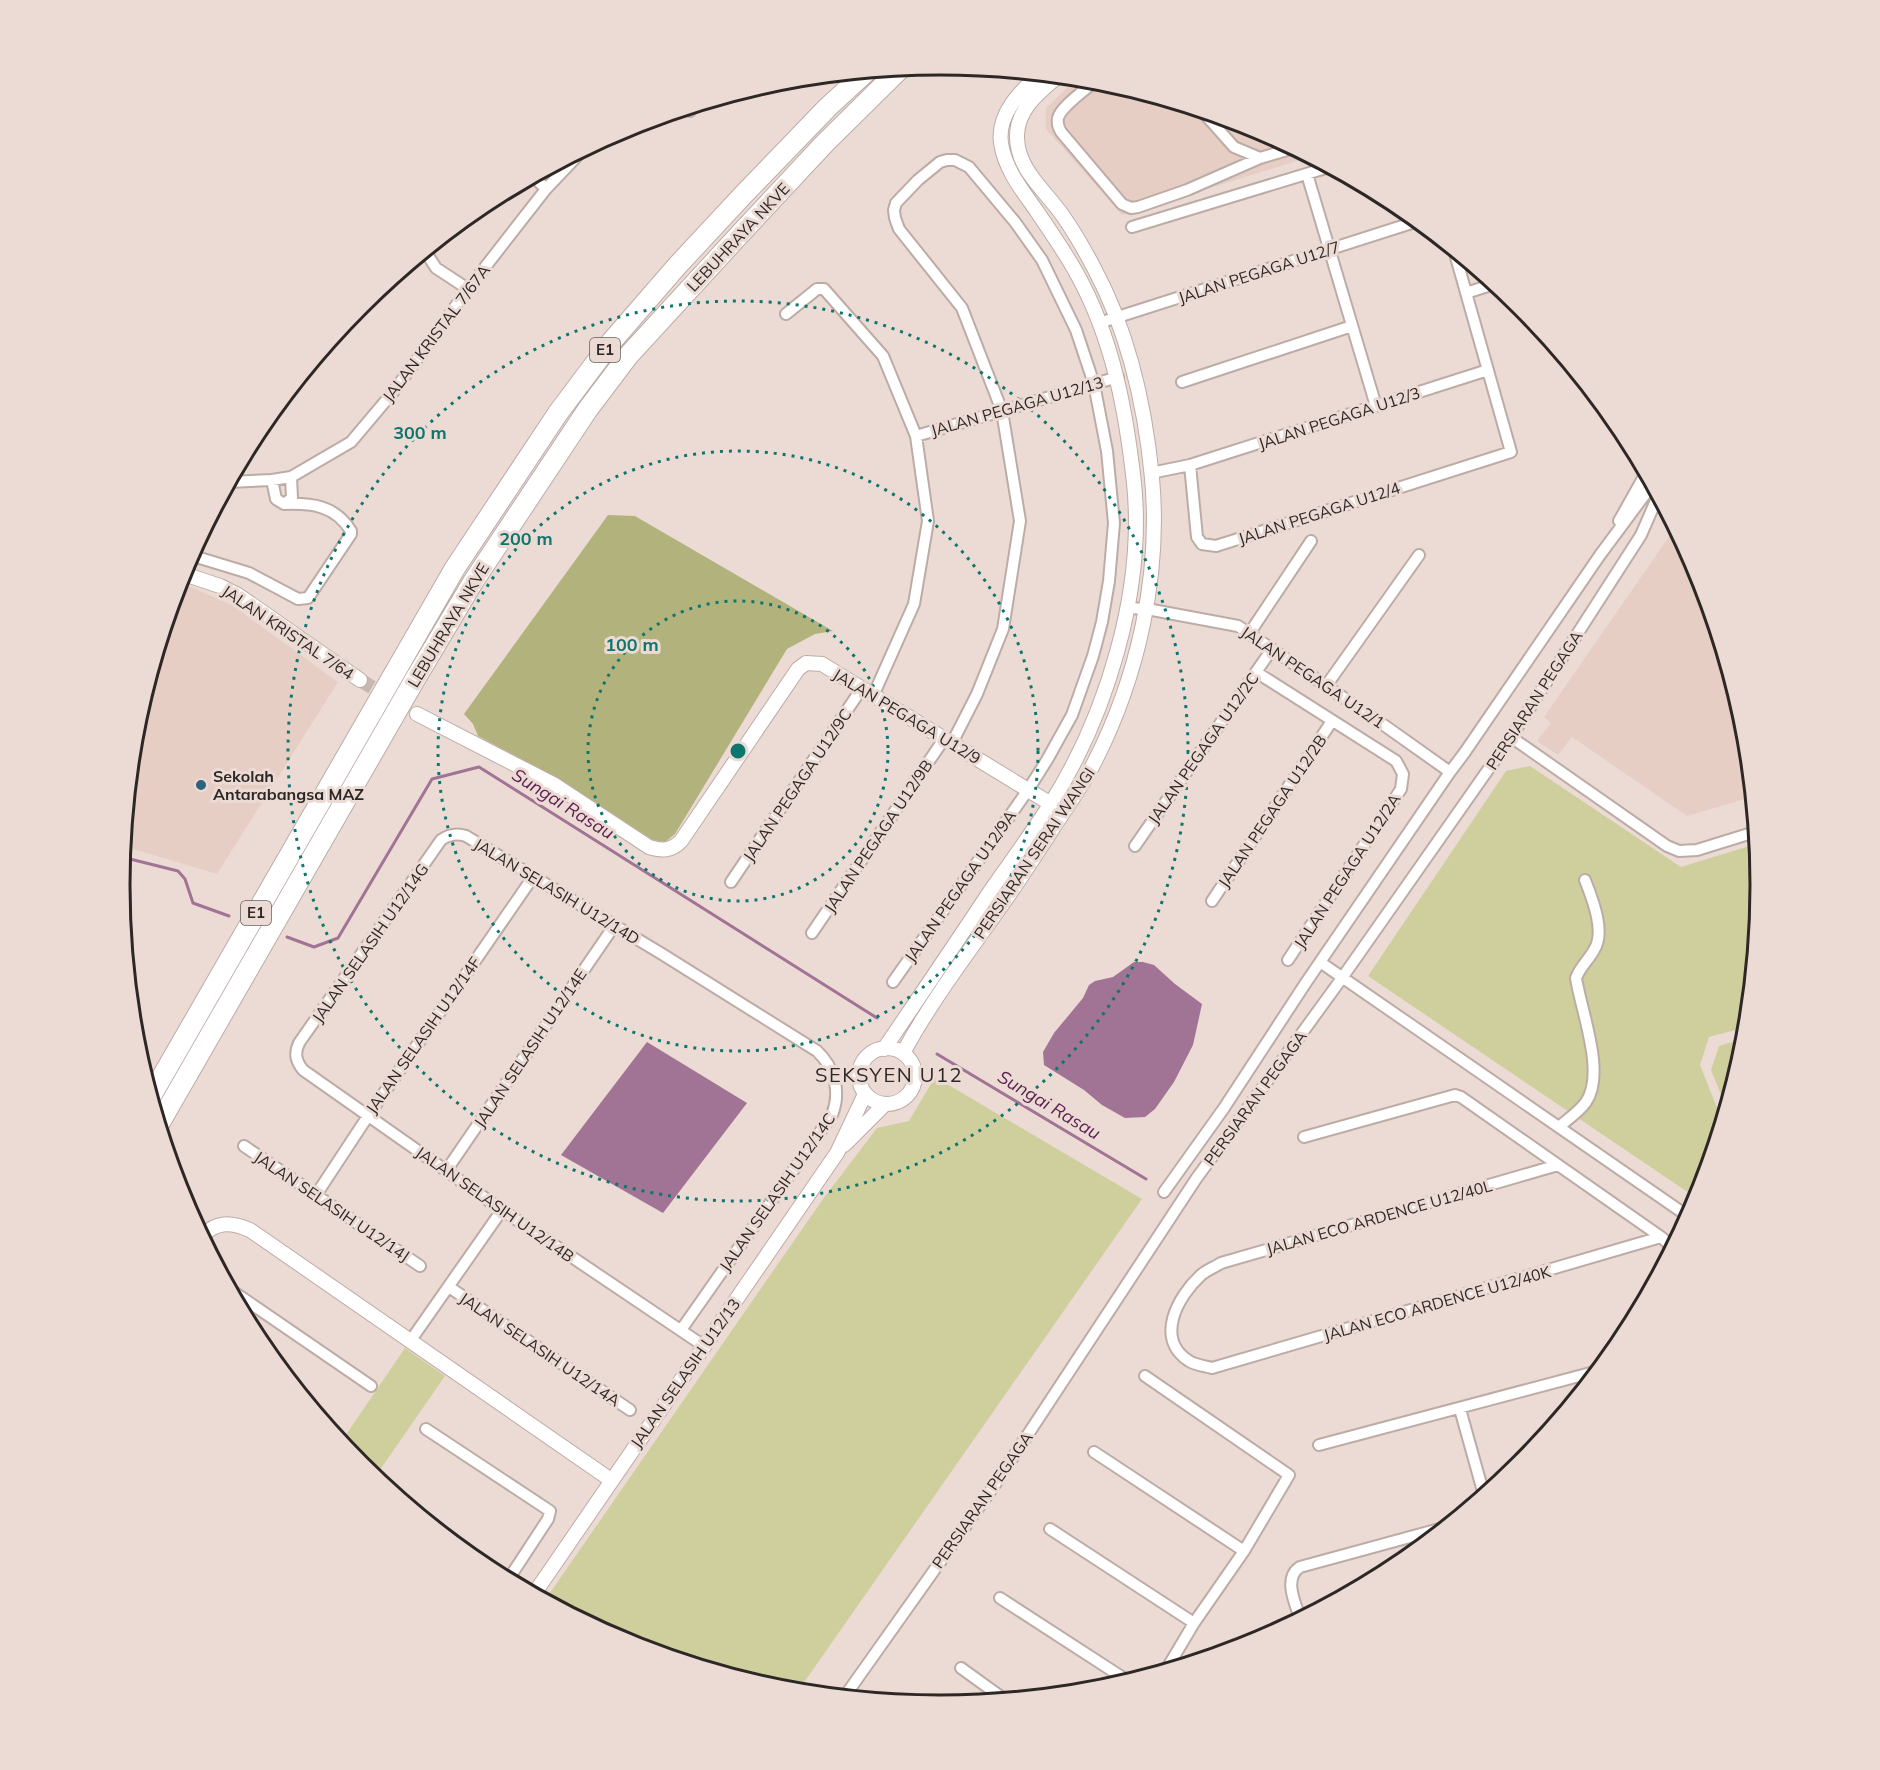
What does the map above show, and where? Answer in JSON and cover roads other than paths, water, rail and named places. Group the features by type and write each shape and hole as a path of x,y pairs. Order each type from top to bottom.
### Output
{"highway":[{"name":"LEBUHRAYA NKVE","path":"164,1115 473,582 588,409 628,356 732,242 825,143 892,77"},
{"name":"LEBUHRAYA NKVE","path":"156,1087 455,568 558,413 612,341 678,266 744,194 858,80"}],"street":[{"name":"PERSIARAN SERAI WANGI","path":"884,1048 1051,804 1077,758 1096,715 1112,668 1128,608 1136,500 1125,409 1118,377 1099,323 1077,273 1007,165 1001,141 1005,118 1016,96 1032,81"},
{"name":"PERSIARAN SERAI WANGI","path":"903,1053 923,1017 1019,881 1092,766 1113,722 1130,673 1147,609 1154,499 1138,384 1117,317 1093,265 1063,216 1029,173 1022,159 1017,137 1020,120 1027,105 1050,83"},
{"path":"1086,89 1061,111 1057,121 1061,132 1122,204 1131,208 1186,190 1260,158 1282,152"},
{"path":"1219,125 1234,147 1260,158"},
{"name":"JALAN PEGAGA U12/9A","path":"893,982 1028,790 1071,715 1094,656 1102,622 1109,581 1114,523 1107,451 1094,384 1076,330 1042,260 1015,222 963,162 947,160 940,162 918,180"},
{"name":"JALAN KRISTAL 7/67A","path":"238,482 291,477 351,442 394,391 468,289 546,189 567,167"},
{"path":"1132,227 1319,170"},
{"path":"1307,174 1376,406"},
{"name":"JALAN PEGAGA U12/9B","path":"812,933 948,741 977,694 1003,629 1020,521 1002,411 962,308 896,224 894,210 897,203 918,180"},
{"path":"539,182 546,189"},
{"name":"JALAN PEGAGA U12/7","path":"1099,323 1408,224"},
{"path":"429,257 436,268 468,289"},
{"path":"1457,262 1488,370"},
{"path":"1466,293 1486,287"},
{"name":"JALAN PEGAGA U12/9C","path":"731,882 868,692 914,604 928,521 916,436 883,356 824,289 817,289 786,314"},
{"path":"1182,382 1352,326"},
{"name":"JALAN PEGAGA U12/3","path":"1151,473 1190,465 1488,370"},
{"name":"JALAN PEGAGA U12/4","path":"1190,465 1197,537 1202,544 1215,546 1511,452 1488,370"},
{"name":"JALAN PEGAGA U12/13","path":"916,436 1118,377"},
{"path":"284,504 291,498 291,477"},
{"path":"200,558 249,573 298,599 308,598 351,531 339,518 321,506 307,503 284,504 276,499 272,480"},
{"name":"PERSIARAN PEGAGA","path":"1600,555 1642,481"},
{"name":"PERSIARAN PEGAGA","path":"1164,1192 1224,1108 1320,962 1450,772 1600,555 1647,492"},
{"name":"PERSIARAN PEGAGA","path":"850,1689 996,1483 1196,1179 1342,978 1511,737 1641,535 1654,505"},
{"path":"1249,634 1311,541"},
{"path":"1326,686 1419,555"},
{"name":"JALAN KRISTAL 7/64","path":"192,576 238,595 360,680"},
{"name":"JALAN PEGAGA U12/1","path":"1128,608 1147,609 1238,627 1450,772"},
{"name":"JALAN PEGAGA U12/2C","path":"1135,846 1272,649"},
{"name":"JALAN PEGAGA U12/9","path":"417,714 555,785 649,847 668,850 681,841 798,669 806,663 822,664 1051,804"},
{"path":"1256,672 1332,721"},
{"name":"JALAN PEGAGA U12/2A","path":"1288,960 1401,789 1403,774 1396,761 1332,721"},
{"name":"JALAN PEGAGA U12/2B","path":"1212,901 1332,721"},
{"path":"1511,737 1667,846 1680,851 1697,850 1748,834"},
{"name":"JALAN SELASIH U12/14D","path":"450,836 462,834 466,836 662,954"},
{"name":"JALAN SELASIH U12/14G","path":"296,1055 299,1043 441,840 450,836"},
{"name":"JALAN SELASIH U12/14F","path":"315,1195 533,877"},
{"path":"1559,1127 1587,1101 1594,1079 1594,1061 1576,978 1580,966 1596,948 1598,929 1596,908 1585,880"},
{"name":"JALAN SELASIH U12/14E","path":"446,1171 614,926"},
{"name":"JALAN SELASIH U12/14C","path":"662,954 817,1051 832,1071 837,1104 832,1115 681,1330"},
{"path":"1320,962 1681,1211"},
{"path":"884,1048 903,1053 914,1067 915,1076 914,1085 903,1099 885,1104 866,1094 859,1078 863,1062 869,1055 884,1048"},
{"name":"JALAN SELASIH U12/14B","path":"296,1055 299,1066 303,1070 502,1210 704,1346"},
{"name":"JALAN SELASIH U12/13","path":"538,1588 837,1153 866,1094"},
{"path":"1304,1137 1455,1095 1666,1242"},
{"name":"JALAN SELASIH U12/13","path":"837,1153 885,1104"},
{"name":"JALAN SELASIH U12/14J","path":"244,1146 420,1266"},
{"name":"JALAN ECO ARDENCE U12/40L","path":"1212,1368 1191,1362 1179,1353 1170,1327 1173,1314 1192,1285 1203,1274 1221,1263 1558,1165"},
{"path":"411,1340 502,1210"},
{"path":"208,1231 216,1225 227,1223 250,1230 611,1480"},
{"name":"JALAN ECO ARDENCE U12/40K","path":"1212,1368 1661,1237"},
{"name":"JALAN SELASIH U12/14A","path":"449,1287 630,1410"},
{"path":"245,1300 371,1386"},
{"path":"1319,1445 1585,1374"},
{"path":"1145,1376 1289,1475 1244,1551 1194,1623 1175,1659"},
{"path":"1460,1409 1482,1487"},
{"path":"426,1429 550,1510 548,1520 513,1572"},
{"path":"1094,1452 1244,1551"},
{"path":"1050,1528 1194,1623"},
{"path":"1298,1611 1292,1593 1292,1576 1295,1570 1306,1564 1427,1532"},
{"path":"1000,1598 1118,1674"},
{"path":"961,1668 995,1693"}],"waterway":[{"name":"Sungai Rasau","path":"287,937 314,947 338,938 432,779 479,767 877,1018"},
{"name":"Sungai Rasau","path":"131,859 178,871 185,879 193,903 229,916"},
{"name":"Sungai Rasau","path":"937,1054 1146,1179"}],"tunnel":[{"path":"360,680 417,714"}],"place":[{"name":"Sekolah Antarabangsa MAZ","path":"201,785"}],"district":[{"name":"SEKSYEN U12","path":"889,1075"}]}
